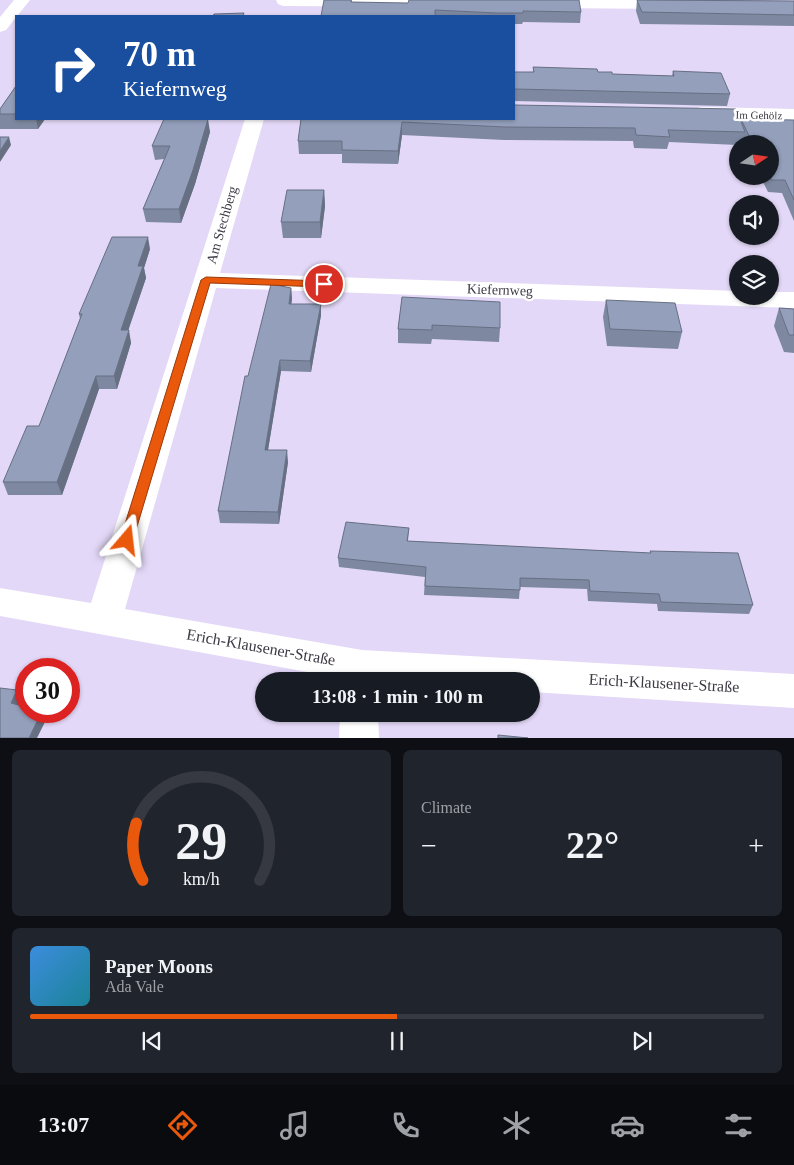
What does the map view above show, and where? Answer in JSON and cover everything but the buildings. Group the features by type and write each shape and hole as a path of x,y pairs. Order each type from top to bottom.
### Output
{"street":[{"path":"0,27 22,0"},
{"path":"280,15 283,0 461,2"},
{"path":"530,3 689,5"},
{"name":"Im Gehölz","path":"679,113 794,116"},
{"name":"Am Stechberg","path":"104,619 254,120"},
{"name":"Kiefernweg","path":"206,280 794,300"},
{"name":"Erich-Klausener-Straße","path":"0,602 104,619 352,672"},
{"name":"Erich-Klausener-Straße","path":"540,681 794,691"},
{"path":"359,722 359,738"}],"route":[{"path":"127,540 206,280 324,284"}]}
